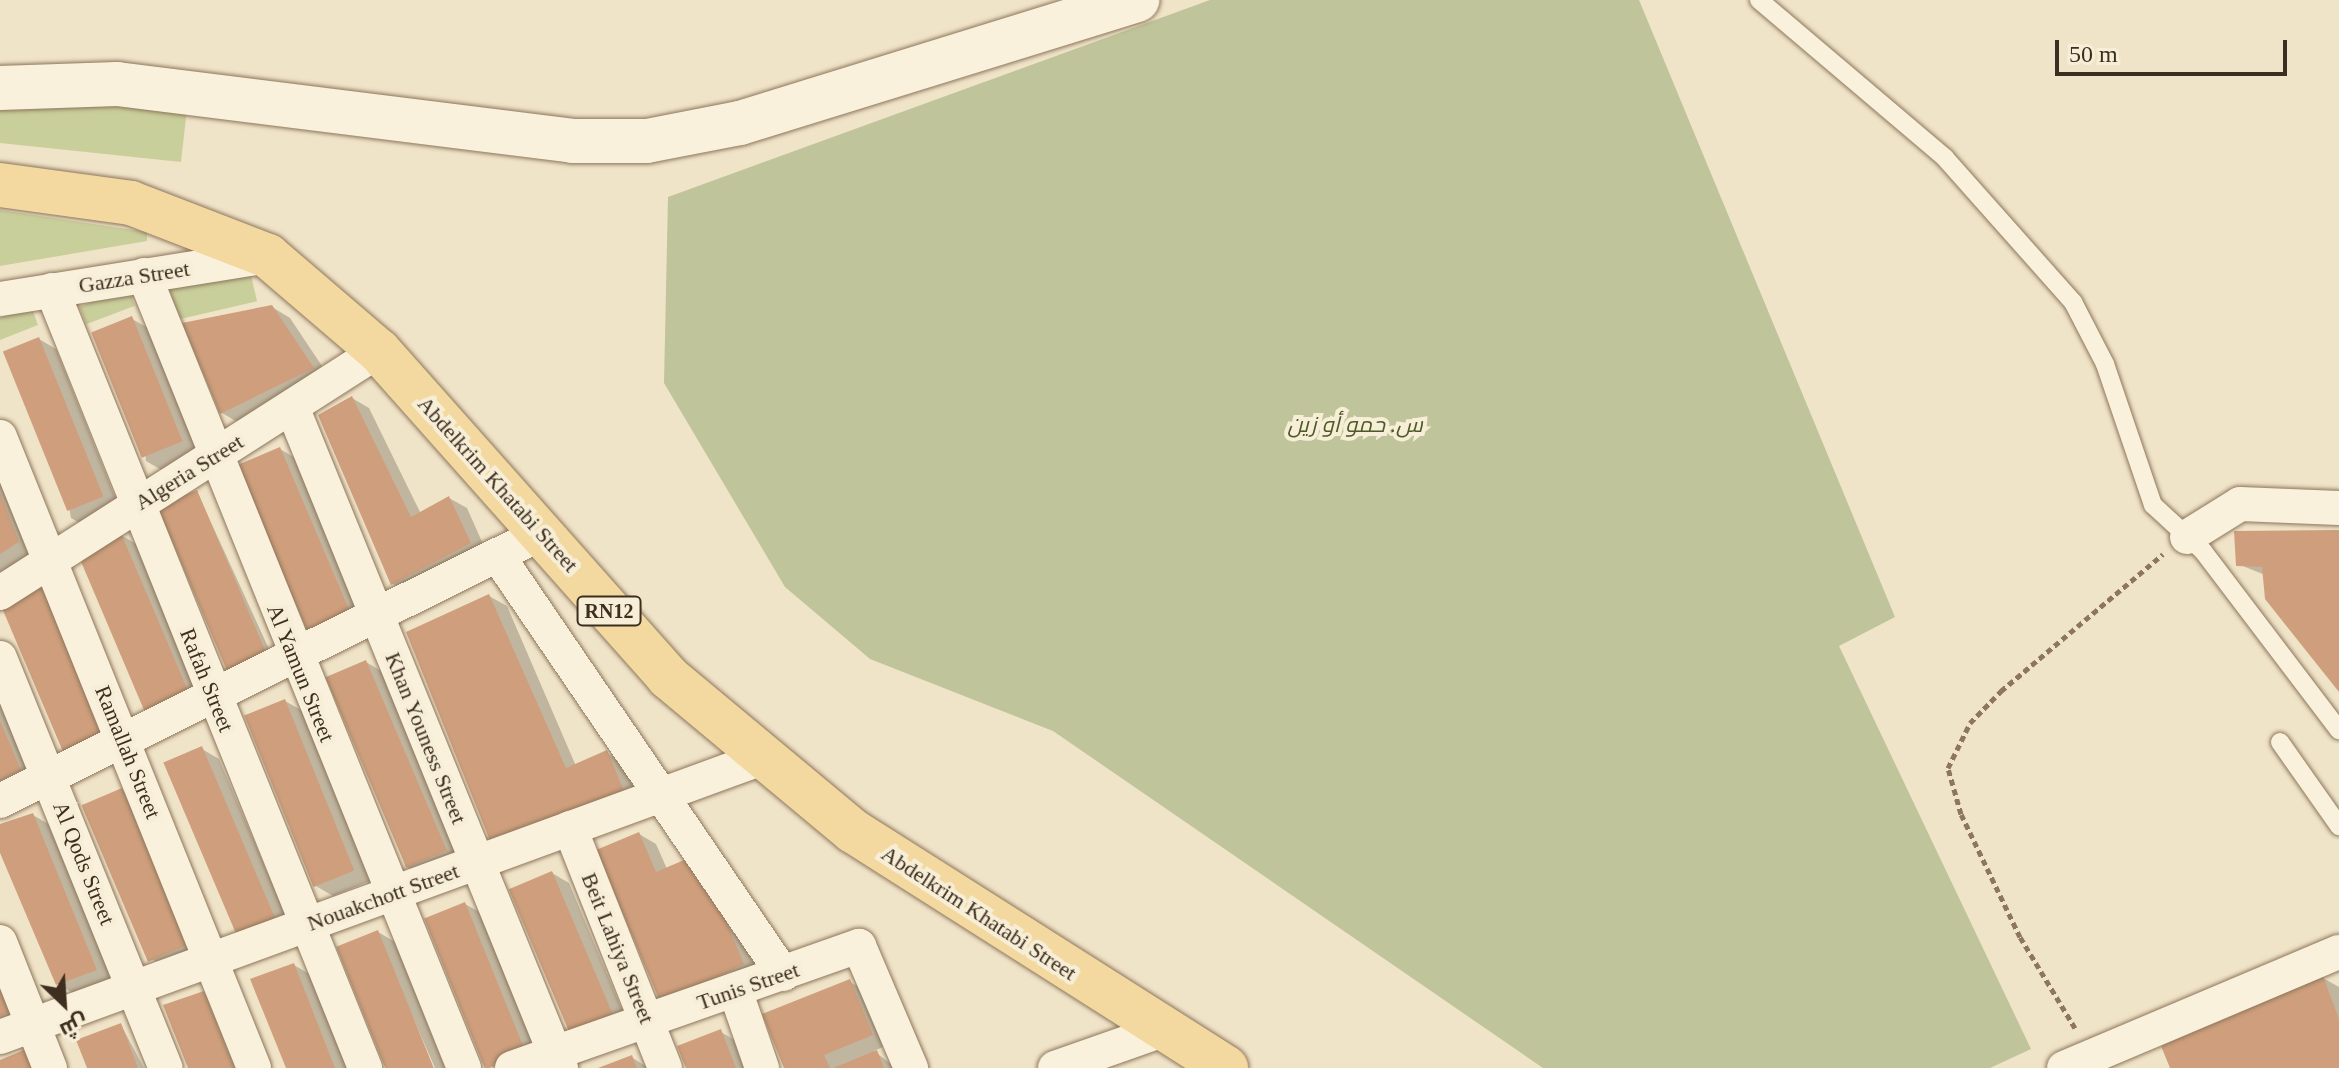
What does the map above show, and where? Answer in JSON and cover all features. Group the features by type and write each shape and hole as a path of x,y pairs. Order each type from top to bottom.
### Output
{"main road":[{"path":"0,88 117,84 572,141 647,141 740,123 1137,0"},
{"name":"Abdelkrim Khatabi Street","path":"0,185 131,203 268,256 379,351 544,532 668,677 853,831 1160,1031 1226,1068"}],"street":[{"name":"Gazza Street","path":"0,299 268,256"},
{"name":"Al Yamun Street","path":"144,275 293,657 464,1068"},
{"name":"Rafah Street","path":"52,290 365,1068"},
{"name":"Algeria Street","path":"0,593 379,351"},
{"name":"Khan Youness Street","path":"292,407 558,1060"},
{"name":"Ramallah Street","path":"0,437 47,563 126,742 209,961 254,1068"},
{"path":"2187,537 2240,504 2339,508"},
{"path":"0,801 126,742 544,532"},
{"path":"498,556 783,974"},
{"name":"Al Qods Street","path":"0,658 166,1068"},
{"name":"Nouakchott Street","path":"0,1037 765,757"},
{"name":"Beit Lahiya Street","path":"570,828 665,1068"},
{"path":"0,942 50,1068"},
{"name":"Tunis Street","path":"512,1068 558,1060 647,1021 859,946 911,1068"},
{"path":"2085,1064 2339,952"},
{"path":"735,990 762,1068"},
{"path":"1055,1068 1160,1031"}],"lane":[{"path":"1759,0 1945,158 2054,277 2105,364 2153,505 2187,537 2339,730"},
{"path":"2280,742 2339,826"}],"path":[{"path":"2085,1064 1961,814 1948,768 1970,723 2001,691 2068,628 2187,537"}],"green space":[{"name":"س. حمو أو زين","path":"1210,0 1639,0 1895,617 1839,646 2031,1049 1990,1068 1543,1068 1053,731 870,659 785,587 664,383 668,197"},
{"path":"188,100 181,162 0,143 0,106"},
{"path":"0,210 147,232 147,241 0,266"},
{"path":"250,271 257,301 177,320 170,289"},
{"path":"128,288 135,306 86,324 79,307"},
{"path":"31,306 38,325 0,340 0,318"}],"building":[{"path":"272,305 314,368 220,414 182,323"},
{"path":"132,316 183,441 142,458 91,332"},
{"path":"39,337 103,496 67,511 3,352"},
{"path":"352,396 411,517 449,496 471,543 391,585 318,415"},
{"path":"280,447 350,612 307,630 237,465"},
{"path":"197,490 268,657 228,673 157,507"},
{"path":"0,493 19,542 0,554"},
{"path":"2339,530 2339,692 2265,599 2262,567 2236,566 2234,531"},
{"path":"121,533 191,698 147,717 77,552"},
{"path":"42,582 108,738 65,757 0,603 0,600"},
{"path":"489,594 566,768 607,750 624,791 491,843 406,632"},
{"path":"366,660 447,851 406,868 325,677"},
{"path":"285,699 354,871 314,887 244,715"},
{"path":"0,721 21,770 0,780"},
{"path":"202,746 276,920 237,936 163,762"},
{"path":"122,788 188,944 148,962 81,805"},
{"path":"33,813 97,970 56,985 0,853 0,824"},
{"path":"639,832 656,872 698,854 744,964 661,1004 596,850"},
{"path":"552,871 613,1014 569,1032 509,889"},
{"path":"465,902 526,1053 485,1068 424,918"},
{"path":"378,930 434,1068 385,1068 336,947"},
{"path":"294,963 335,1068 286,1068 250,979"},
{"path":"0,966 18,1008 0,1016"},
{"path":"2323,976 2339,1019 2339,1068 2170,1068 2161,1046"},
{"path":"850,979 873,1035 824,1055 830,1068 784,1068 762,1014"},
{"path":"204,991 234,1068 188,1068 163,1005"},
{"path":"121,1023 138,1068 87,1068 76,1040"},
{"path":"721,1029 736,1068 686,1068 677,1046"},
{"path":"31,1047 40,1068 0,1068 0,1060"},
{"path":"877,1050 884,1068 833,1068"},
{"path":"632,1055 637,1068 598,1068"}]}
